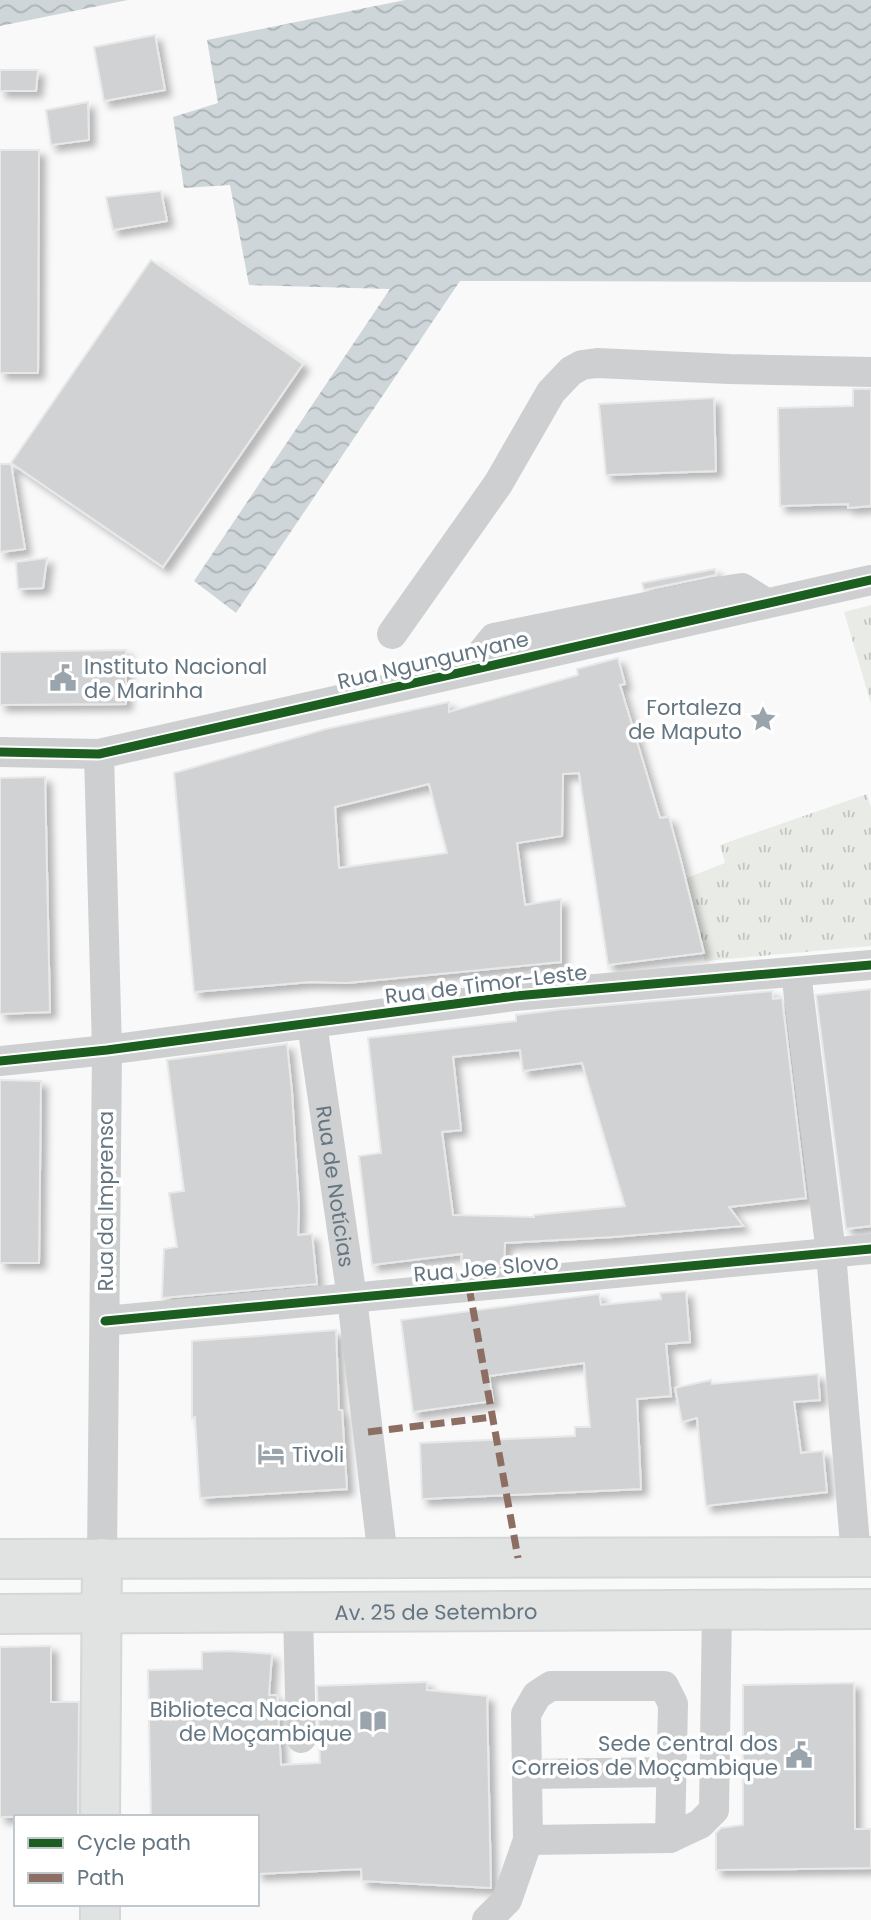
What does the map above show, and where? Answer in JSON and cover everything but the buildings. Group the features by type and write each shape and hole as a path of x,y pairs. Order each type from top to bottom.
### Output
{"main road":[{"path":"0,1559 863,1557"},
{"name":"Rua da Imprensa","path":"100,1815 102,1558"},
{"name":"Av. 25 de Setembro","path":"0,1614 871,1609"}],"street":[{"path":"393,634 498,484 551,392 571,371 582,365 597,363 871,372"},
{"name":"Rua Ngungunyane","path":"0,752 99,754 871,580"},
{"name":"Rua da Imprensa","path":"99,754 107,1050 102,1558"},
{"name":"Rua de Timor-Leste","path":"0,1061 107,1050 515,996 871,965"},
{"path":"796,973 831,1253 863,1557"},
{"name":"Rua de Notícias","path":"312,1024 352,1298 383,1558"},
{"name":"Rua Joe Slovo","path":"104,1321 871,1250"},
{"path":"528,1840 670,1838 700,1824 714,1810 716,1608"},
{"path":"298,1613 301,1738"},
{"path":"487,1920 507,1900 528,1840 526,1714 537,1695 551,1686 664,1686 673,1704 670,1838"},
{"path":"527,1774 672,1772"}],"green space":[{"path":"871,605 871,704 844,612"},
{"path":"867,794 871,808 871,946 705,961 684,879 725,863 720,845"}],"water":[{"path":"0,0 128,0 0,26"},
{"path":"405,0 871,0 871,282 460,281 236,613 194,581 390,289 249,285 230,185 184,188 173,117 218,103 207,40"}],"marked path":[{"path":"469,1287 518,1558"},
{"path":"368,1432 493,1417"}],"cycle path":[{"path":"0,752 99,754 871,580"},
{"path":"0,1061 107,1050 515,996 871,965"},
{"path":"105,1321 871,1249"}],"place":[{"name":"Instituto Nacional de Marinha","path":"63,678"},
{"name":"Fortaleza de Maputo","path":"763,719"},
{"name":"Tivoli","path":"271,1454"},
{"name":"Biblioteca Nacional de Moçambique","path":"373,1721"},
{"name":"Sede Central dos Correios de Moçambique","path":"799,1755"}]}
